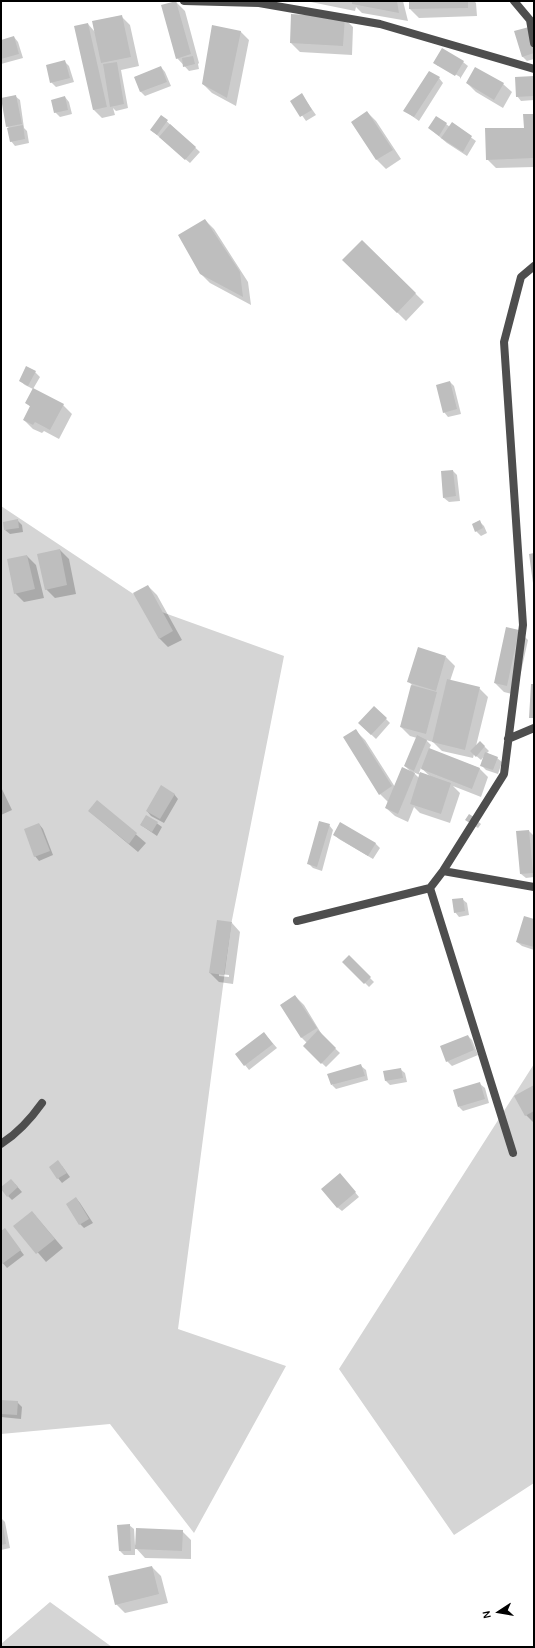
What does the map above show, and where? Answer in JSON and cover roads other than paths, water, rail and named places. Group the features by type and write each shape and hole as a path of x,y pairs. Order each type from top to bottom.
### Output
{"street":[{"path":"184,1 260,3 380,24 534,69"},
{"path":"514,1 530,20 534,43"},
{"path":"297,921 430,888 443,871 504,774 523,624 504,342 521,277 534,266"},
{"path":"508,739 534,728"},
{"path":"443,871 534,887"},
{"path":"430,888 514,1153"},
{"path":"1,1144 31,1119 42,1103"}]}
